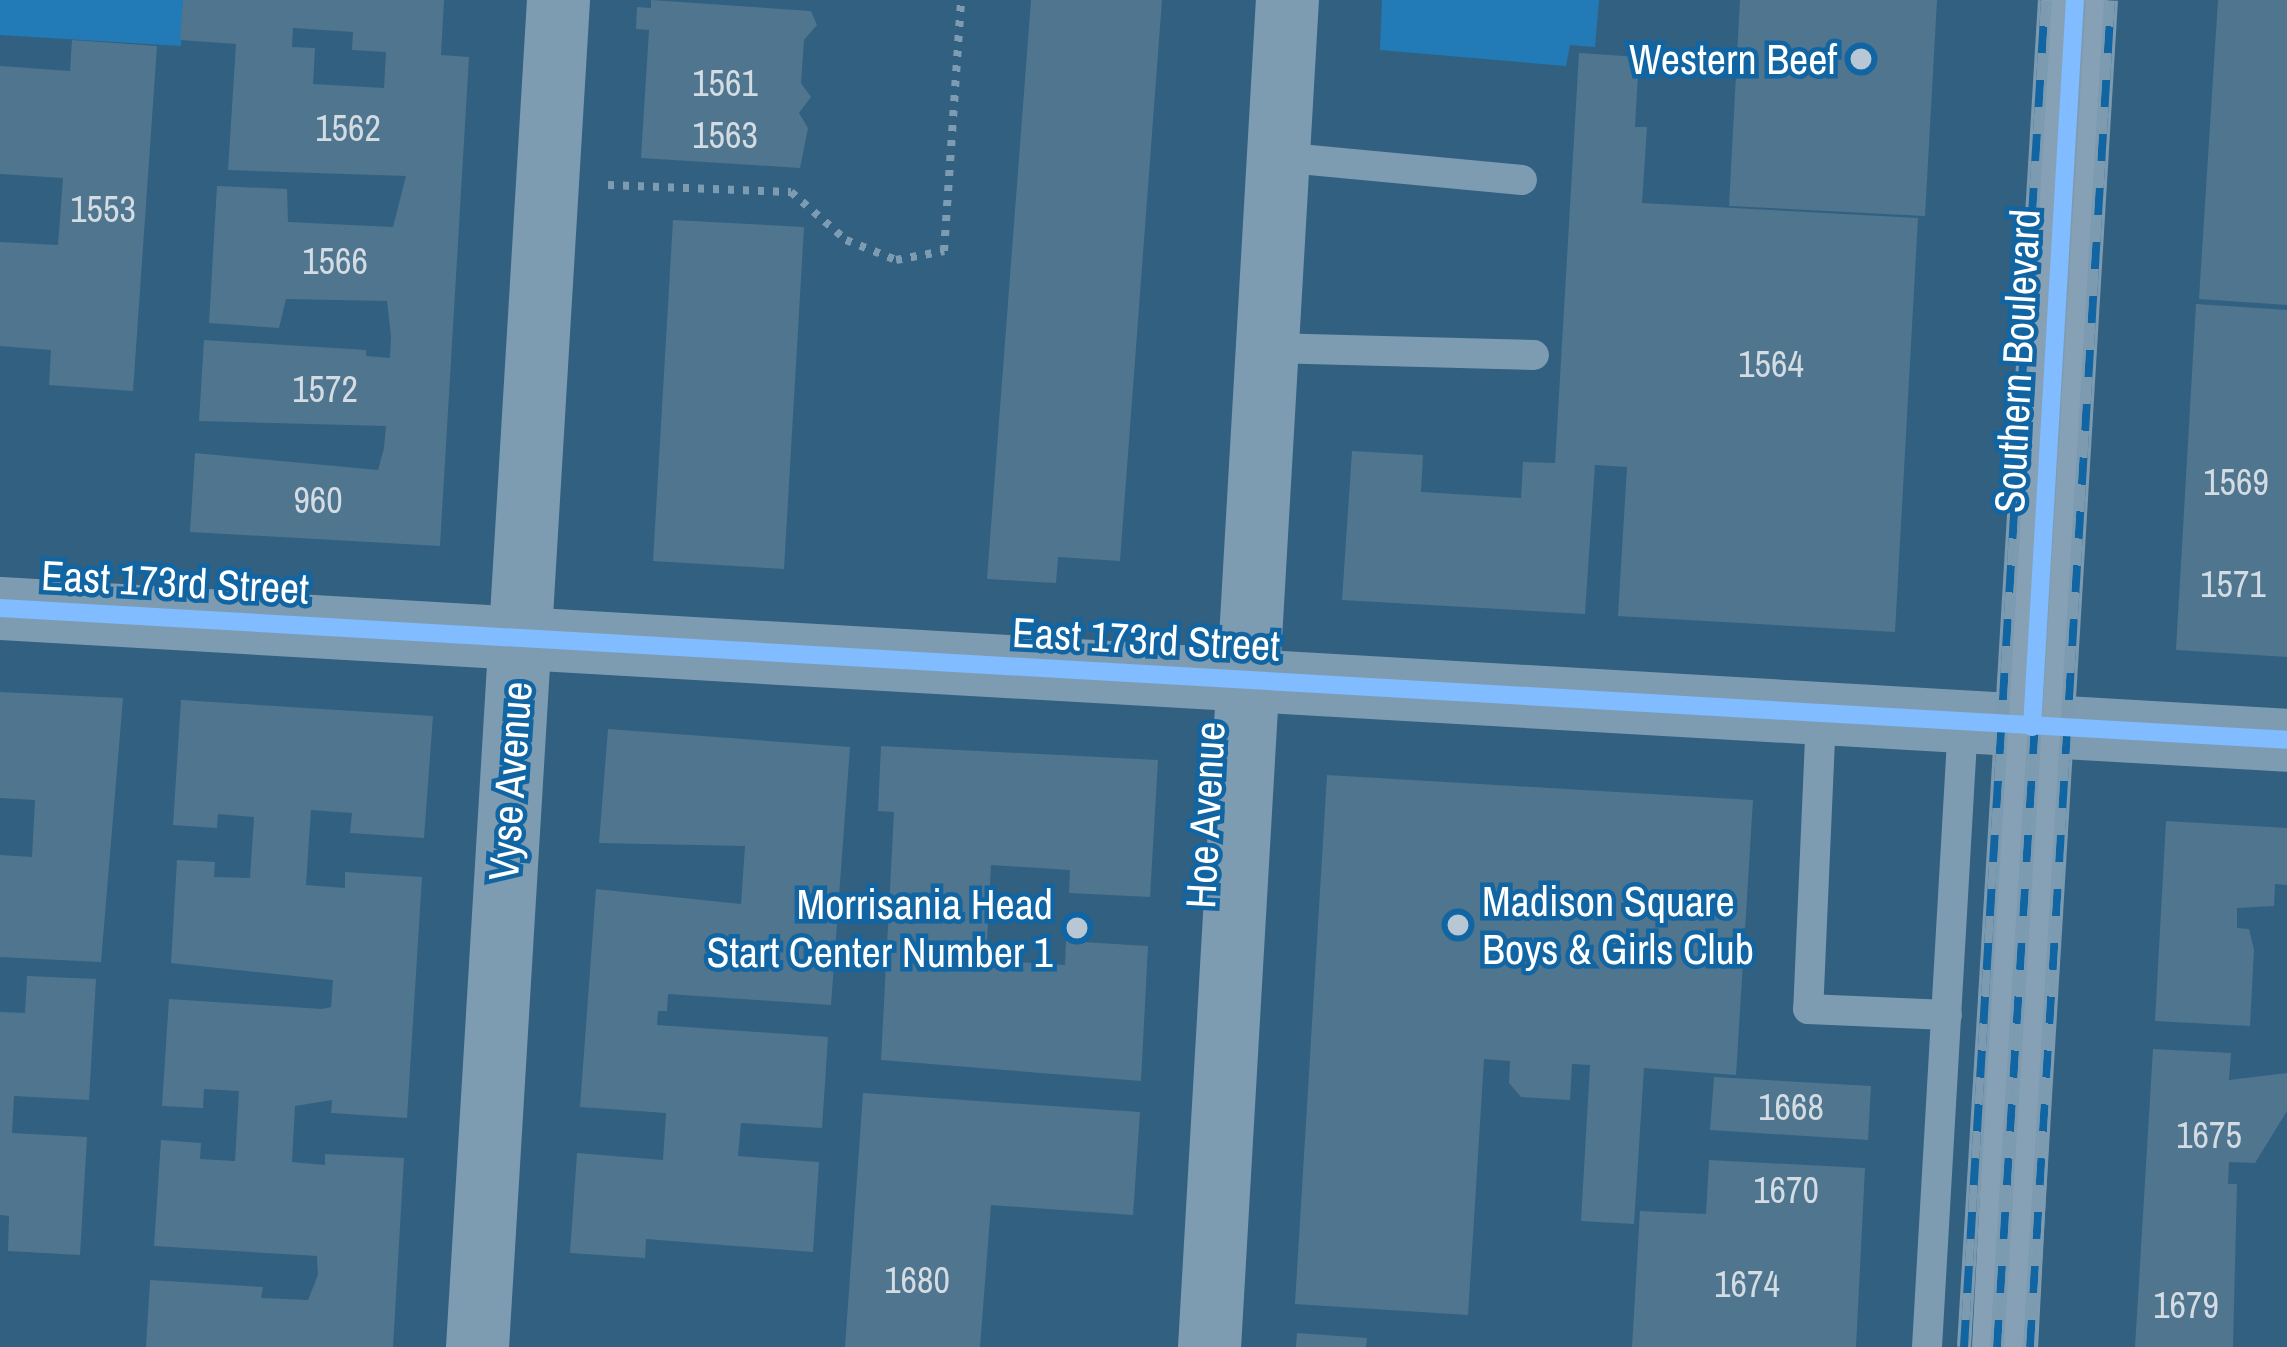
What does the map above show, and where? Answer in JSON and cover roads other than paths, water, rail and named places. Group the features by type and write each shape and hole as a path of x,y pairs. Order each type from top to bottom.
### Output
{"main road":[{"name":"Southern Boulevard","path":"2005,1347 2032,727 2075,0"}],"street":[{"name":"Vyse Avenue","path":"477,1347 558,0"},
{"name":"Hoe Avenue","path":"1209,1347 1287,0"},
{"name":"East 173rd Street","path":"0,608 2287,740"}],"lane":[{"path":"1278,157 1522,180"},
{"path":"1268,348 1534,355"},
{"path":"1821,716 1808,1009 1947,1015"},
{"path":"1928,1347 1964,723"}],"railway":[{"path":"1964,1347 2045,0"},
{"path":"1997,1347 2079,0"},
{"path":"2030,1347 2111,0"}],"place":[{"name":"Western Beef","path":"1861,59"},
{"name":"Madison Square Boys & Girls Club","path":"1458,925"},
{"name":"Morrisania Head Start Center Number 1","path":"1077,928"}]}
